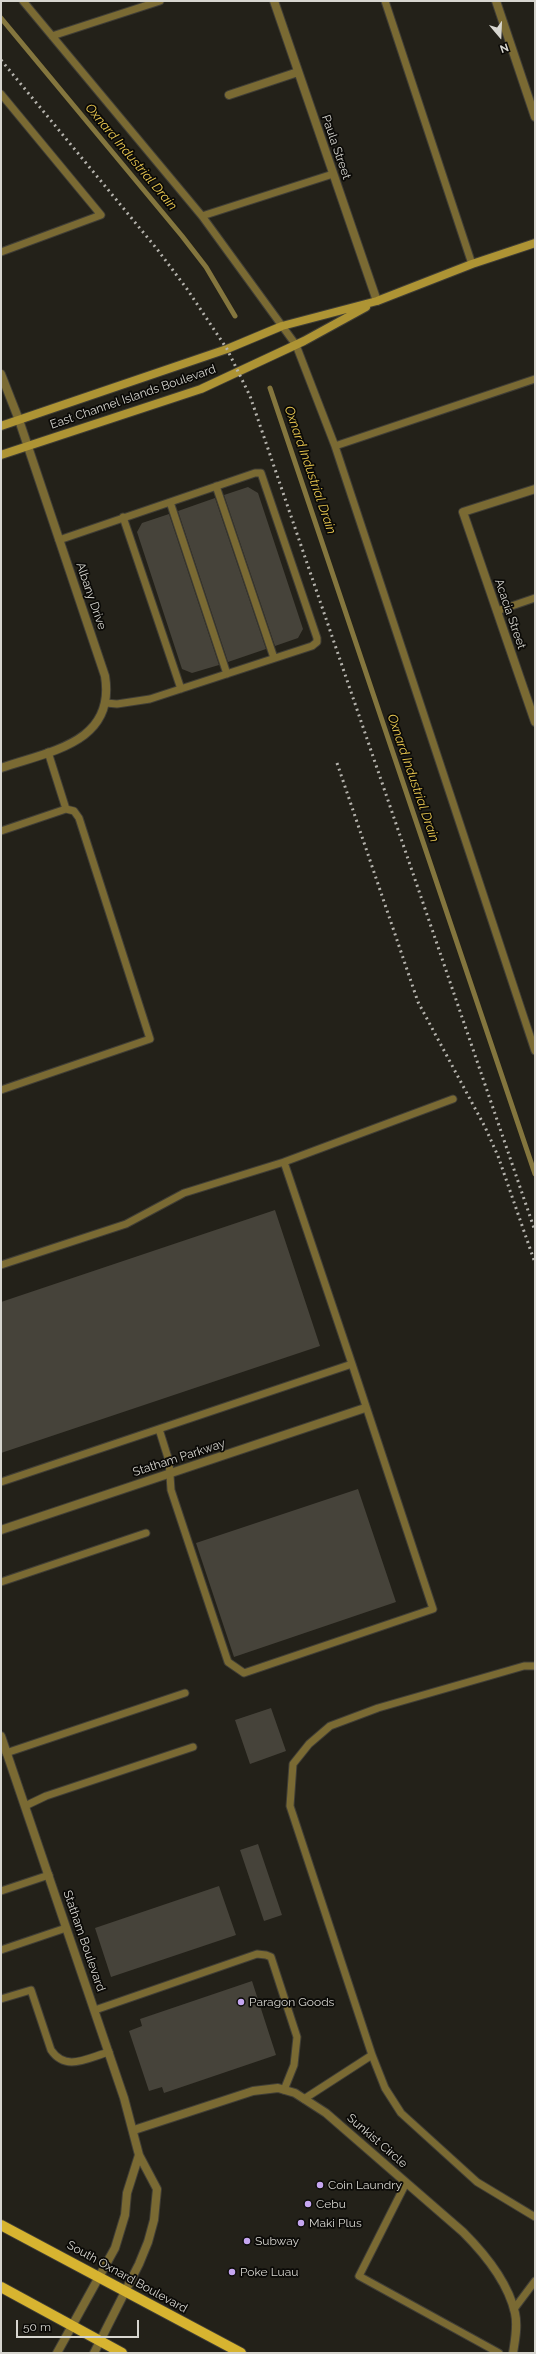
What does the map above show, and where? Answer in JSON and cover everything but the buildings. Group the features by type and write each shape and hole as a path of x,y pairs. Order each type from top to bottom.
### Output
{"main road":[{"name":"East Channel Islands Boulevard","path":"1,426 227,349 282,326 377,301 472,264 535,243"},
{"name":"East Channel Islands Boulevard","path":"1,455 201,389 296,345 377,301"},
{"name":"South Oxnard Boulevard","path":"1,2225 241,2353"},
{"path":"1,2287 122,2353"}],"street":[{"name":"Paula Street","path":"274,1 377,301"},
{"path":"496,1 535,118"},
{"path":"229,95 298,72"},
{"name":"Albany Drive","path":"1,374 19,420 105,676 106,703 101,717 92,730 73,743 1,768"},
{"name":"Acacia Street","path":"535,489 463,512 533,710 535,722"},
{"name":"Statham Parkway","path":"1,1530 365,1408"},
{"name":"Statham Boulevard","path":"1,1736 95,2010 134,2130 139,2155 157,2189 154,2220 148,2242 94,2353"},
{"name":"Sunkist Circle","path":"134,2130 253,2091 269,2088 284,2090 304,2099 326,2113 406,2182 478,2248 502,2282 514,2309 516,2332 514,2353"},
{"name":"Statham Boulevard","path":"57,2353 115,2248 122,2231 127,2193 139,2155"}],"lane":[{"path":"23,1 202,216 296,345 335,446 535,1051"},
{"path":"52,36 160,1"},
{"path":"386,1 472,264"},
{"path":"1,94 101,215 1,252"},
{"path":"202,216 333,174"},
{"path":"335,446 535,379"},
{"path":"59,540 255,473 261,473 317,638 312,646 150,699 116,704 106,703"},
{"path":"216,486 274,658"},
{"path":"170,502 227,674"},
{"path":"123,517 181,689"},
{"path":"497,611 535,598"},
{"path":"48,752 66,809"},
{"path":"1,831 66,809 74,811 79,818 150,1039 1,1090"},
{"path":"1,1265 126,1224 184,1193 284,1162 453,1099"},
{"path":"159,1429 169,1461 171,1490 228,1662 244,1673 433,1609 284,1162"},
{"path":"1,1482 352,1364"},
{"path":"1,1582 146,1533"},
{"path":"535,1666 524,1666 378,1708 330,1726 309,1744 293,1764 290,1806 372,2055 385,2088 401,2113 477,2182 535,2217"},
{"path":"6,1753 185,1693"},
{"path":"24,1806 46,1796 193,1747"},
{"path":"1,1891 49,1876"},
{"path":"1,1950 66,1928"},
{"path":"95,2010 256,1954 271,1957 298,2038 294,2064 284,2090"},
{"path":"1,1999 31,1990 51,2050 61,2060 76,2062 108,2052"},
{"path":"304,2099 372,2055"},
{"path":"406,2182 358,2276 498,2353"},
{"path":"514,2309 535,2281"}],"waterway":[{"name":"Oxnard Industrial Drain","path":"1,18 182,236 206,267 235,316"},
{"name":"Oxnard Industrial Drain","path":"270,388 535,1174"}],"railway":[{"path":"1,60 157,249 187,289 227,349 250,396 535,1231"},
{"path":"337,763 418,1002 485,1127 498,1156 535,1263"}],"place":[{"name":"Paragon Goods","path":"241,2002"},
{"name":"Coin Laundry","path":"320,2185"},
{"name":"Cebu","path":"308,2204"},
{"name":"Maki Plus","path":"301,2223"},
{"name":"Subway","path":"247,2241"},
{"name":"Poke Luau","path":"232,2272"}]}
